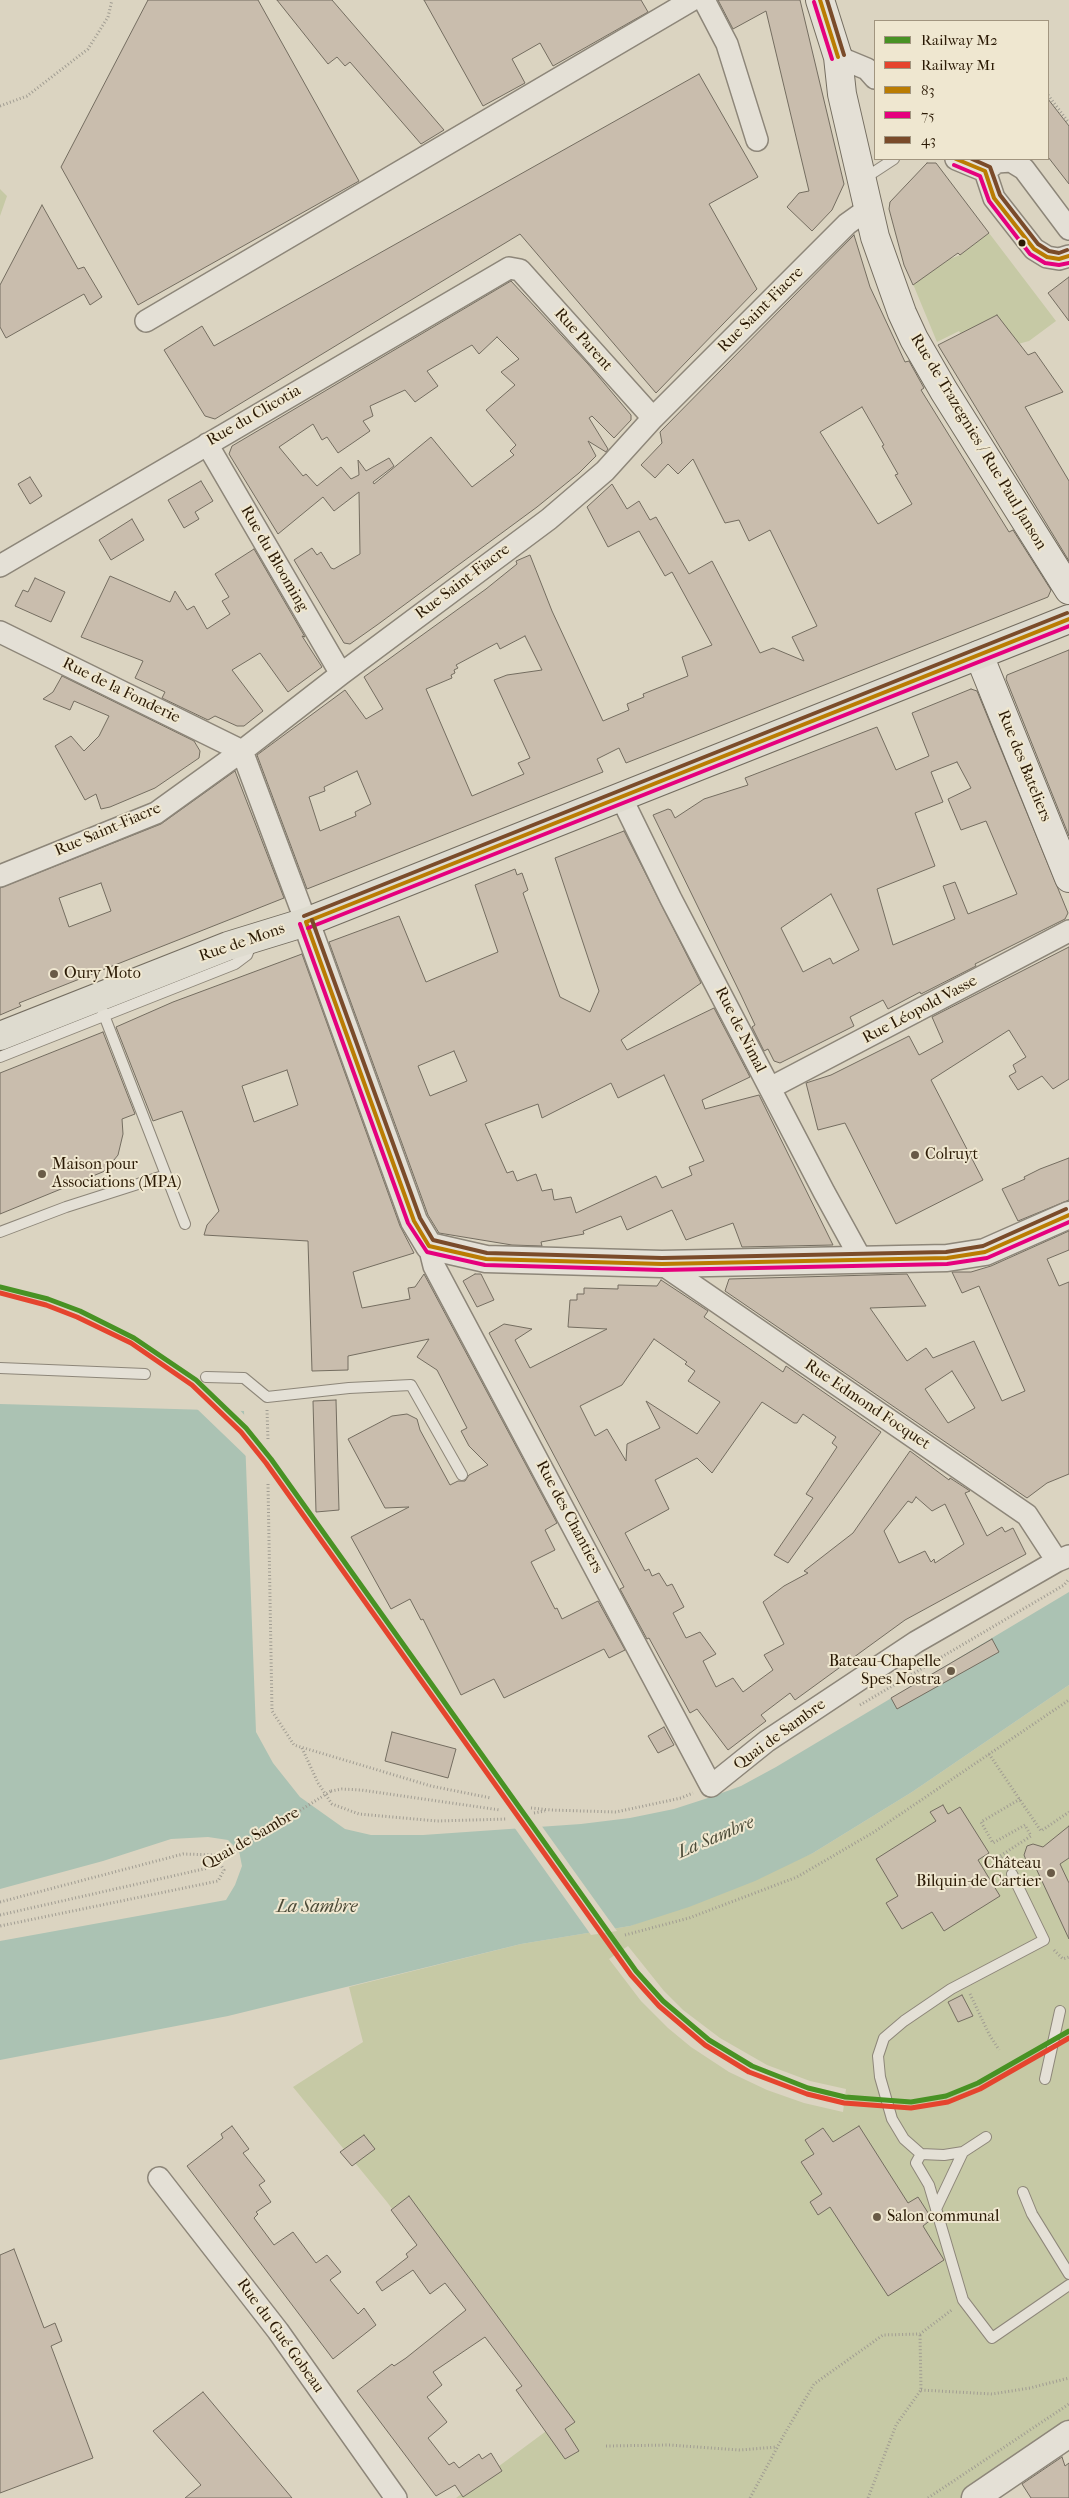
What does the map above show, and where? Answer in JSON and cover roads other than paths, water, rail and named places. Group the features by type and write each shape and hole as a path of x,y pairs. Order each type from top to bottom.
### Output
{"main road":[{"name":"Rue de Trazegnies / Rue Paul Janson","path":"820,0 838,56 842,94 868,209 885,268 914,339 944,392 1069,590"},
{"name":"Rue de Mons","path":"0,1036 100,1007 253,938 306,922 1069,619"},
{"name":"Rue des Bateliers","path":"979,654 1069,878"}],"street":[{"path":"146,321 692,0"},
{"path":"704,0 727,44 756,140"},
{"path":"838,56 867,69 874,77"},
{"path":"958,160 985,171 994,198 1034,249 1047,257 1059,259 1069,256"},
{"path":"985,171 997,162 1011,161 1024,169 1069,229"},
{"name":"Rue Saint-Fiacre","path":"0,876 156,813 242,751 549,518 604,471 653,418 847,224 868,209"},
{"name":"Rue Parent","path":"509,268 520,270 653,418"},
{"name":"Rue du Clicotia","path":"0,566 509,268"},
{"name":"Rue du Blooming","path":"207,444 341,674"},
{"name":"Rue de la Fonderie","path":"0,632 242,751"},
{"path":"242,751 414,1221 429,1246 486,1259 662,1264 947,1258 973,1255 998,1248 1069,1215"},
{"name":"Rue de Nimal","path":"621,797 671,899 862,1261"},
{"name":"Rue Léopold Vasse","path":"770,1088 1069,931"},
{"name":"Rue des Chantiers","path":"429,1246 434,1266 711,1786"},
{"name":"Rue Edmond Focquet","path":"662,1264 1027,1515 1063,1559"},
{"name":"Quai de Sambre","path":"711,1786 767,1741 916,1642 1063,1559"},
{"name":"Rue du Gué Gobeau","path":"159,2178 278,2331 396,2498"},
{"path":"975,2498 1069,2434"}],"lane":[{"path":"861,180 874,174 893,160"},
{"path":"0,1057 100,1007 185,1224"},
{"path":"0,1232 66,1207 166,1175"},
{"path":"0,1368 145,1374"},
{"path":"206,1376 244,1378 267,1397 349,1388 411,1385 462,1475"},
{"path":"986,2137 963,2152 944,2155 921,2154 904,2139 892,2119 880,2077 878,2056 884,2038 951,1989 1044,1940 1012,1874"},
{"path":"1045,2079 1060,2011"},
{"path":"936,2209 963,2152"},
{"path":"921,2154 916,2163 929,2185 964,2300 992,2338 1069,2285"},
{"path":"1023,2192 1032,2214 1069,2274"}],"water":[{"name":"La Sambre","path":"0,1404 244,1411 256,1732 273,1763 300,1797 345,1829 371,1835 423,1835 581,1824 630,1818 674,1809 708,1798 741,1786 776,1767 1069,1592 1069,1685 912,1792 813,1853 755,1881 689,1907 630,1926 521,1944 228,2016 0,2060 0,1941 226,1900 235,1885 242,1866 239,1851 228,1840 208,1837 171,1839 103,1861 0,1889"}],"rail line":[{"name":"M2","path":"0,1287 48,1299 80,1311 134,1338 196,1380 246,1428 271,1459 636,1971 663,2001 709,2040 752,2066 808,2088 845,2097 911,2102 946,2096 978,2083 1069,2031"},
{"name":"M1","path":"0,1293 46,1305 77,1317 131,1343 192,1385 241,1432 266,1463 631,1975 659,2006 705,2045 749,2072 807,2094 844,2103 911,2108 948,2102 980,2089 1069,2038"}],"place":[{"name":"Oury Moto","path":"54,974"},
{"name":"Colruyt","path":"915,1155"},
{"name":"Maison pour Associations (MPA)","path":"42,1174"},
{"name":"Bateau-Chapelle Spes Nostra","path":"951,1671"},
{"name":"Château Bilquin-de Cartier","path":"1051,1873"},
{"name":"Salon communal","path":"877,2217"}]}
